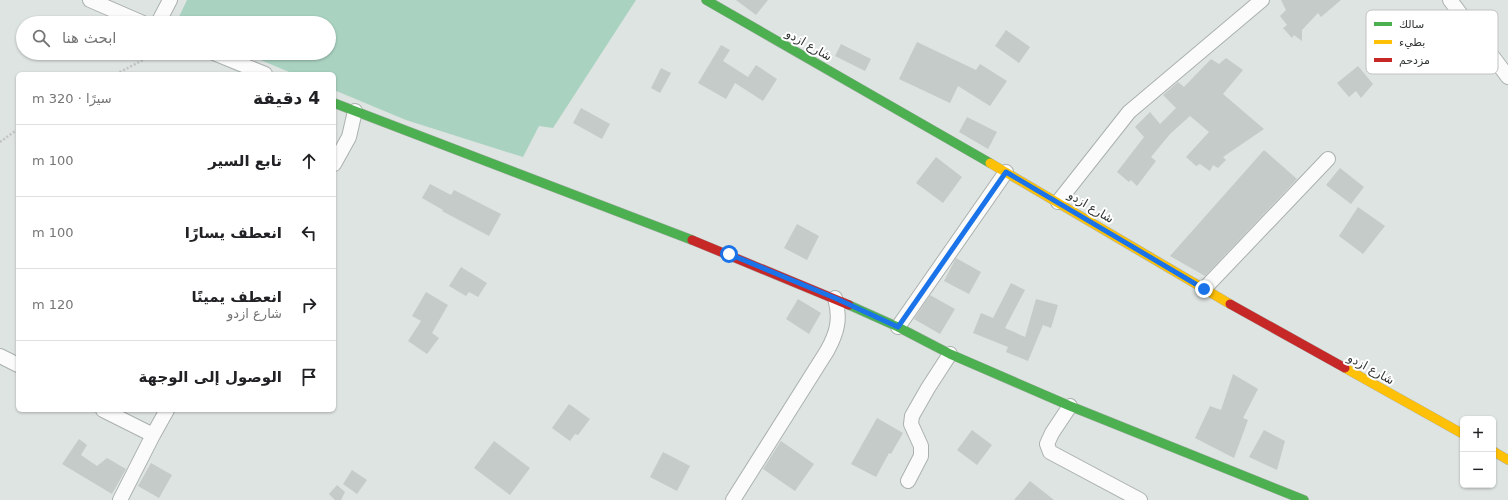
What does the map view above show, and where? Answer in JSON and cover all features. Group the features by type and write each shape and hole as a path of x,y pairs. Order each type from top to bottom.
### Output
{"street":[{"path":"90,0 126,16"},
{"path":"162,16 170,0"},
{"name":"شارع ازدو","path":"706,0 1058,202 1204,289 1460,432"},
{"path":"1058,202 1129,112 1262,0"},
{"path":"1450,0 1458,10"},
{"path":"231,60 260,72"},
{"path":"1498,64 1508,77"},
{"path":"336,103 644,220 729,254 835,298 898,327 950,354 1070,406 1304,500"},
{"path":"336,160 349,137 355,111"},
{"path":"1204,289 1328,160"},
{"path":"898,327 1006,172"},
{"path":"733,500 834,338 839,317 835,298"},
{"path":"908,481 921,456 921,446 911,424 912,416 950,354"},
{"path":"0,356 16,364"},
{"path":"1070,406 1052,433 1047,444 1050,452 1140,500"},
{"path":"107,412 152,435"},
{"path":"120,500 152,435 166,412"},
{"path":"1495,452 1508,460"}],"path":[{"path":"120,72 143,60"},
{"path":"0,142 16,130"}],"green space":[{"path":"187,0 636,0 553,128 539,126 523,157 406,120 336,91 336,72 289,72 261,60 336,60 336,16 179,16"}],"building":[{"path":"736,0 768,0 756,15"},
{"path":"1281,0 1341,0 1321,17 1318,13 1302,30 1302,41 1294,35 1292,38 1283,28 1287,25 1280,16 1286,10"},
{"path":"1006,30 1030,47 1019,63 995,46"},
{"path":"917,42 976,70 980,64 1007,81 990,106 958,86 950,103 899,79"},
{"path":"841,44 871,59 865,71 835,56"},
{"path":"721,45 730,50 723,61 748,77 756,65 777,79 763,101 735,83 726,99 698,83"},
{"path":"1226,58 1243,70 1223,94 1264,129 1223,157 1226,160 1218,168 1213,165 1210,171 1200,164 1196,166 1186,157 1209,132 1190,116 1170,134 1151,157 1156,161 1137,186 1131,180 1129,182 1117,172 1144,137 1135,127 1150,112 1160,124 1176,108 1163,95 1178,82 1184,87 1211,59 1219,64"},
{"path":"1358,66 1373,84 1361,98 1356,91 1349,97 1337,83"},
{"path":"661,68 671,73 660,93 651,88"},
{"path":"581,108 610,124 602,139 573,123"},
{"path":"967,117 997,132 988,149 959,132"},
{"path":"1264,150 1297,179 1205,276 1170,256"},
{"path":"936,157 962,177 943,203 916,183"},
{"path":"1340,168 1364,187 1351,204 1326,185"},
{"path":"430,184 451,195 454,190 501,214 489,236 442,211 443,210 422,198"},
{"path":"1358,207 1385,226 1363,254 1339,236"},
{"path":"797,224 819,236 807,260 784,248"},
{"path":"956,258 981,272 969,294 944,281"},
{"path":"461,267 487,283 478,297 469,292 466,296 449,286"},
{"path":"1011,283 1025,290 1005,328 1025,337 1036,299 1058,305 1051,328 1043,325 1028,361 1006,352 1008,347 973,333 981,313 993,318"},
{"path":"426,292 448,305 432,333 439,338 427,354 408,341 421,321 412,316"},
{"path":"930,295 955,309 940,334 914,319"},
{"path":"798,299 821,313 809,334 786,319"},
{"path":"1233,374 1258,389 1243,418 1248,420 1234,458 1195,438 1210,406 1221,410"},
{"path":"569,404 590,419 578,435 575,434 570,441 552,428"},
{"path":"877,418 903,433 891,454 889,453 876,477 851,464"},
{"path":"972,430 992,445 977,465 957,450"},
{"path":"1264,430 1285,441 1277,470 1249,457"},
{"path":"79,439 87,445 81,455 97,466 107,458 126,469 112,494 62,464"},
{"path":"494,441 530,468 510,495 474,468"},
{"path":"781,441 814,464 795,491 763,469"},
{"path":"663,452 690,466 677,491 650,477"},
{"path":"151,463 172,475 159,498 138,486"},
{"path":"352,470 367,480 357,494 343,484"},
{"path":"1030,481 1054,500 1014,500"},
{"path":"337,485 345,492 341,500 335,500 329,494"}],"traffic: fast":[{"path":"706,0 990,163"},
{"path":"336,104 692,240"},
{"path":"849,305 898,327 950,354 1070,406 1304,500"}],"traffic: slow":[{"path":"990,163 1230,304"},
{"path":"1345,368 1460,432"},
{"path":"1495,452 1508,460"}],"traffic: jam":[{"path":"692,240 849,305"},
{"path":"1230,304 1345,368"}],"route":[{"path":"729,254 835,298 898,327 1006,172 1204,289"}]}
